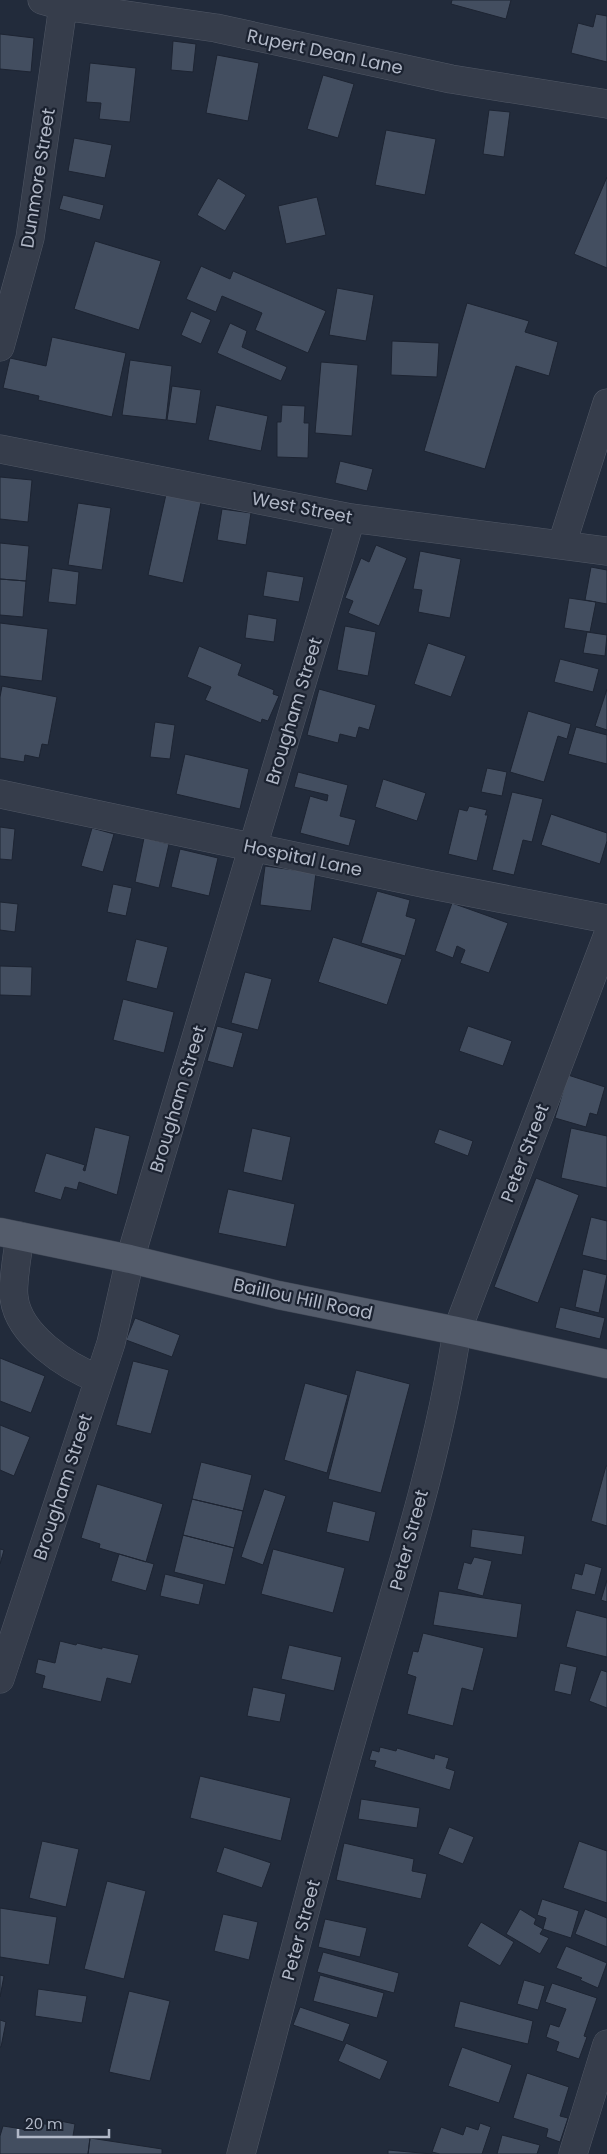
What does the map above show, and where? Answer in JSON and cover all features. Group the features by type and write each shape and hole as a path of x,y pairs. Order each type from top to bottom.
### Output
{"main road":[{"name":"Baillou Hill Road","path":"10,1234 130,1259 278,1295 457,1331 607,1364"}],"street":[{"name":"Rupert Dean Lane","path":"53,3 216,28 451,79 607,104"},
{"name":"Dunmore Street","path":"0,347 30,238 53,3"},
{"path":"562,544 607,403"},
{"name":"West Street","path":"0,449 352,518 607,551"},
{"name":"Brougham Street","path":"0,1679 111,1343 130,1259 352,518"},
{"name":"Hospital Lane","path":"0,794 607,918"},
{"name":"Peter Street","path":"241,2154 354,1730 413,1530 451,1374 457,1331 607,937"},
{"path":"10,1234 14,1297 19,1313 30,1331 66,1364 99,1379"},
{"path":"573,2154 607,2044"}],"building":[{"path":"452,0 511,0 506,19 451,4"},
{"path":"596,14 607,16 607,62 571,53 578,23 593,27"},
{"path":"0,34 34,38 31,72 0,69"},
{"path":"173,41 196,44 193,72 171,70"},
{"path":"217,55 259,63 248,121 206,113"},
{"path":"90,63 136,68 130,122 99,119 101,103 86,102"},
{"path":"323,75 354,84 338,138 307,129"},
{"path":"489,110 510,112 504,157 483,154"},
{"path":"386,130 436,139 425,195 375,185"},
{"path":"74,138 112,145 105,178 68,171"},
{"path":"607,177 607,268 574,254"},
{"path":"218,178 246,195 225,231 197,215"},
{"path":"63,195 104,205 100,220 59,209"},
{"path":"317,197 326,235 286,244 278,206"},
{"path":"95,241 161,261 139,330 74,309"},
{"path":"201,266 230,279 233,271 326,311 308,353 255,330 262,313 222,296 216,312 186,299"},
{"path":"337,288 374,295 366,341 329,335"},
{"path":"467,303 529,321 525,332 558,342 549,376 516,366 485,469 424,451"},
{"path":"191,311 211,320 201,344 181,335"},
{"path":"230,323 247,331 242,347 287,367 281,381 217,353"},
{"path":"52,337 126,353 112,417 38,400 39,396 3,388 10,358 46,366"},
{"path":"392,341 439,343 437,377 391,375"},
{"path":"130,360 172,366 166,420 122,415"},
{"path":"321,362 358,365 352,436 315,433"},
{"path":"172,386 201,390 196,424 167,420"},
{"path":"216,405 268,416 261,451 208,440"},
{"path":"282,405 305,406 304,423 309,423 308,458 277,457 277,422 281,422"},
{"path":"340,461 373,469 367,491 335,483"},
{"path":"0,477 32,480 28,522 0,519"},
{"path":"167,490 202,498 183,583 148,575"},
{"path":"78,503 111,508 102,570 68,565"},
{"path":"222,509 251,513 246,545 217,540"},
{"path":"0,543 29,546 26,581 0,579"},
{"path":"376,545 407,558 379,626 348,613 353,601 345,598 361,558 369,562"},
{"path":"420,551 461,559 450,618 418,612 422,590 413,589"},
{"path":"591,567 607,570 607,604 585,600"},
{"path":"52,568 79,572 76,605 48,602"},
{"path":"267,571 304,577 299,602 263,596"},
{"path":"0,579 26,581 23,617 0,615"},
{"path":"569,598 596,602 590,632 564,628"},
{"path":"248,614 277,619 274,642 245,638"},
{"path":"0,623 48,629 42,681 0,676"},
{"path":"345,626 376,632 368,676 337,670"},
{"path":"587,632 607,635 605,656 583,653"},
{"path":"428,643 466,656 451,697 414,684"},
{"path":"199,646 242,664 238,675 274,690 273,694 279,696 268,721 262,719 261,723 205,700 211,687 187,677"},
{"path":"560,659 599,669 593,692 554,682"},
{"path":"2,686 57,697 48,745 42,744 39,758 25,755 24,762 0,758 0,697"},
{"path":"319,689 376,705 369,730 359,727 356,738 340,734 338,743 307,735"},
{"path":"607,689 607,730 595,726"},
{"path":"528,711 571,724 567,739 558,736 544,782 510,772"},
{"path":"155,722 175,725 170,759 150,757"},
{"path":"576,727 607,735 607,764 568,754"},
{"path":"185,754 249,769 240,809 176,794"},
{"path":"487,768 507,772 502,796 481,792"},
{"path":"298,772 348,785 340,816 356,820 349,846 300,833 310,796 327,801 328,795 294,787"},
{"path":"383,779 426,793 417,821 375,807"},
{"path":"512,792 543,799 532,842 523,840 514,875 492,870"},
{"path":"469,806 487,810 485,815 488,815 477,861 448,854 459,809 467,811"},
{"path":"551,814 607,833 607,841 600,864 541,845"},
{"path":"0,827 15,829 12,860 0,859"},
{"path":"92,828 114,834 103,872 81,866"},
{"path":"144,838 169,844 159,888 135,882"},
{"path":"180,849 218,858 209,896 171,887"},
{"path":"265,866 316,873 311,911 260,905"},
{"path":"113,884 132,888 126,916 107,912"},
{"path":"377,891 410,900 406,916 416,919 405,956 361,943"},
{"path":"0,902 18,904 15,932 0,930"},
{"path":"452,903 508,923 489,973 460,963 465,950 457,946 453,958 435,951"},
{"path":"333,937 402,959 387,1005 318,982"},
{"path":"136,939 168,947 157,989 126,981"},
{"path":"0,966 32,967 31,996 0,995"},
{"path":"245,972 272,979 258,1030 231,1023"},
{"path":"123,999 174,1012 164,1053 113,1040"},
{"path":"217,1026 243,1033 233,1068 207,1061"},
{"path":"468,1026 512,1041 503,1066 459,1051"},
{"path":"568,1075 605,1087 597,1115 590,1113 586,1127 555,1118"},
{"path":"95,1127 130,1136 117,1195 79,1182 77,1190 65,1187 61,1200 34,1192 46,1153 85,1165 83,1170 85,1171"},
{"path":"252,1128 291,1137 282,1181 243,1172"},
{"path":"571,1128 607,1136 607,1188 561,1178"},
{"path":"439,1129 473,1141 468,1156 434,1143"},
{"path":"536,1178 579,1195 538,1303 494,1287"},
{"path":"228,1189 295,1204 286,1247 218,1233"},
{"path":"591,1217 607,1221 607,1261 582,1255"},
{"path":"583,1269 607,1275 599,1313 575,1307"},
{"path":"560,1307 605,1318 600,1339 555,1328"},
{"path":"135,1318 180,1335 172,1357 126,1340"},
{"path":"0,1358 45,1376 31,1413 0,1401"},
{"path":"133,1361 169,1370 151,1434 116,1425"},
{"path":"356,1370 410,1384 381,1493 328,1479"},
{"path":"305,1383 348,1395 327,1473 284,1460"},
{"path":"0,1425 30,1437 14,1476 0,1470"},
{"path":"201,1462 252,1475 243,1511 192,1499"},
{"path":"607,1466 607,1526 591,1521"},
{"path":"97,1484 163,1504 146,1562 99,1548 100,1544 81,1538"},
{"path":"264,1489 286,1496 263,1565 241,1557"},
{"path":"192,1499 243,1511 234,1548 183,1535"},
{"path":"333,1501 376,1512 369,1542 326,1532"},
{"path":"472,1529 525,1536 522,1555 470,1547"},
{"path":"183,1535 234,1548 225,1585 174,1572"},
{"path":"0,1549 4,1550 0,1564"},
{"path":"273,1549 345,1568 333,1613 261,1594"},
{"path":"119,1554 154,1564 146,1591 111,1581"},
{"path":"474,1557 492,1561 483,1596 457,1589 464,1562 471,1564"},
{"path":"585,1563 602,1568 595,1595 571,1589 575,1573 582,1575"},
{"path":"165,1574 204,1584 199,1605 160,1596"},
{"path":"607,1580 607,1602 601,1600"},
{"path":"439,1591 522,1604 517,1638 433,1625"},
{"path":"576,1610 607,1618 607,1657 566,1647"},
{"path":"423,1633 484,1648 473,1691 462,1688 453,1726 407,1714 416,1677 407,1674 413,1651 418,1652"},
{"path":"60,1641 139,1655 131,1684 107,1678 101,1702 42,1688 45,1676 35,1673 38,1659 55,1663"},
{"path":"289,1645 342,1657 334,1691 281,1679"},
{"path":"560,1663 577,1667 571,1695 554,1691"},
{"path":"601,1670 607,1672 607,1708 589,1701"},
{"path":"253,1687 286,1694 280,1722 247,1716"},
{"path":"380,1747 396,1751 397,1748 434,1759 435,1754 449,1758 446,1768 455,1771 450,1790 374,1767 376,1761 369,1760 372,1750 379,1752"},
{"path":"200,1776 291,1798 281,1841 190,1818"},
{"path":"361,1799 420,1808 417,1828 358,1819"},
{"path":"449,1827 474,1837 463,1864 438,1854"},
{"path":"42,1841 79,1849 66,1907 29,1898"},
{"path":"579,1841 607,1851 607,1903 563,1888"},
{"path":"344,1843 414,1859 412,1871 427,1874 421,1899 336,1880"},
{"path":"224,1847 271,1863 262,1888 216,1872"},
{"path":"107,1881 146,1891 124,1979 84,1969"},
{"path":"542,1899 579,1911 571,1938 543,1929 546,1918 537,1915"},
{"path":"0,1908 57,1917 49,1965 0,1957"},
{"path":"520,1909 536,1919 534,1924 543,1929 540,1934 549,1938 540,1954 506,1934"},
{"path":"585,1909 607,1918 607,1947 575,1934"},
{"path":"223,1914 258,1922 249,1960 214,1951"},
{"path":"325,1919 367,1928 360,1957 318,1947"},
{"path":"481,1922 514,1942 500,1966 467,1946"},
{"path":"566,1946 607,1963 598,1988 580,1980 582,1978 556,1968"},
{"path":"323,1952 399,1973 394,1993 317,1972"},
{"path":"0,1975 4,1976 0,1997"},
{"path":"320,1975 384,1993 377,2018 313,2001"},
{"path":"524,1980 545,1986 538,2010 517,2004"},
{"path":"552,1983 597,1998 584,2036 587,2037 579,2059 556,2051 559,2042 546,2037 550,2024 559,2027 566,2009 545,2002"},
{"path":"38,1989 87,1996 82,2023 35,2016"},
{"path":"129,1991 170,2001 150,2081 109,2072"},
{"path":"460,2001 533,2021 528,2044 454,2027"},
{"path":"300,2007 350,2024 343,2042 293,2025"},
{"path":"0,2020 6,2022 1,2047 0,2047"},
{"path":"346,2043 388,2061 380,2080 338,2061"},
{"path":"462,2047 512,2065 499,2103 448,2086"},
{"path":"527,2073 569,2087 560,2116 568,2118 560,2142 546,2137 548,2129 513,2118"},
{"path":"60,2121 75,2124 73,2136 90,2138 88,2154 0,2154 0,2136 3,2126 29,2130 30,2122 60,2126"},
{"path":"480,2123 491,2127 482,2154 440,2154 432,2152 441,2127 463,2135 466,2126 478,2130"},
{"path":"502,2135 540,2145 537,2154 497,2154"},
{"path":"90,2138 162,2149 162,2154 88,2154"},
{"path":"388,2150 432,2154 388,2154"}]}
